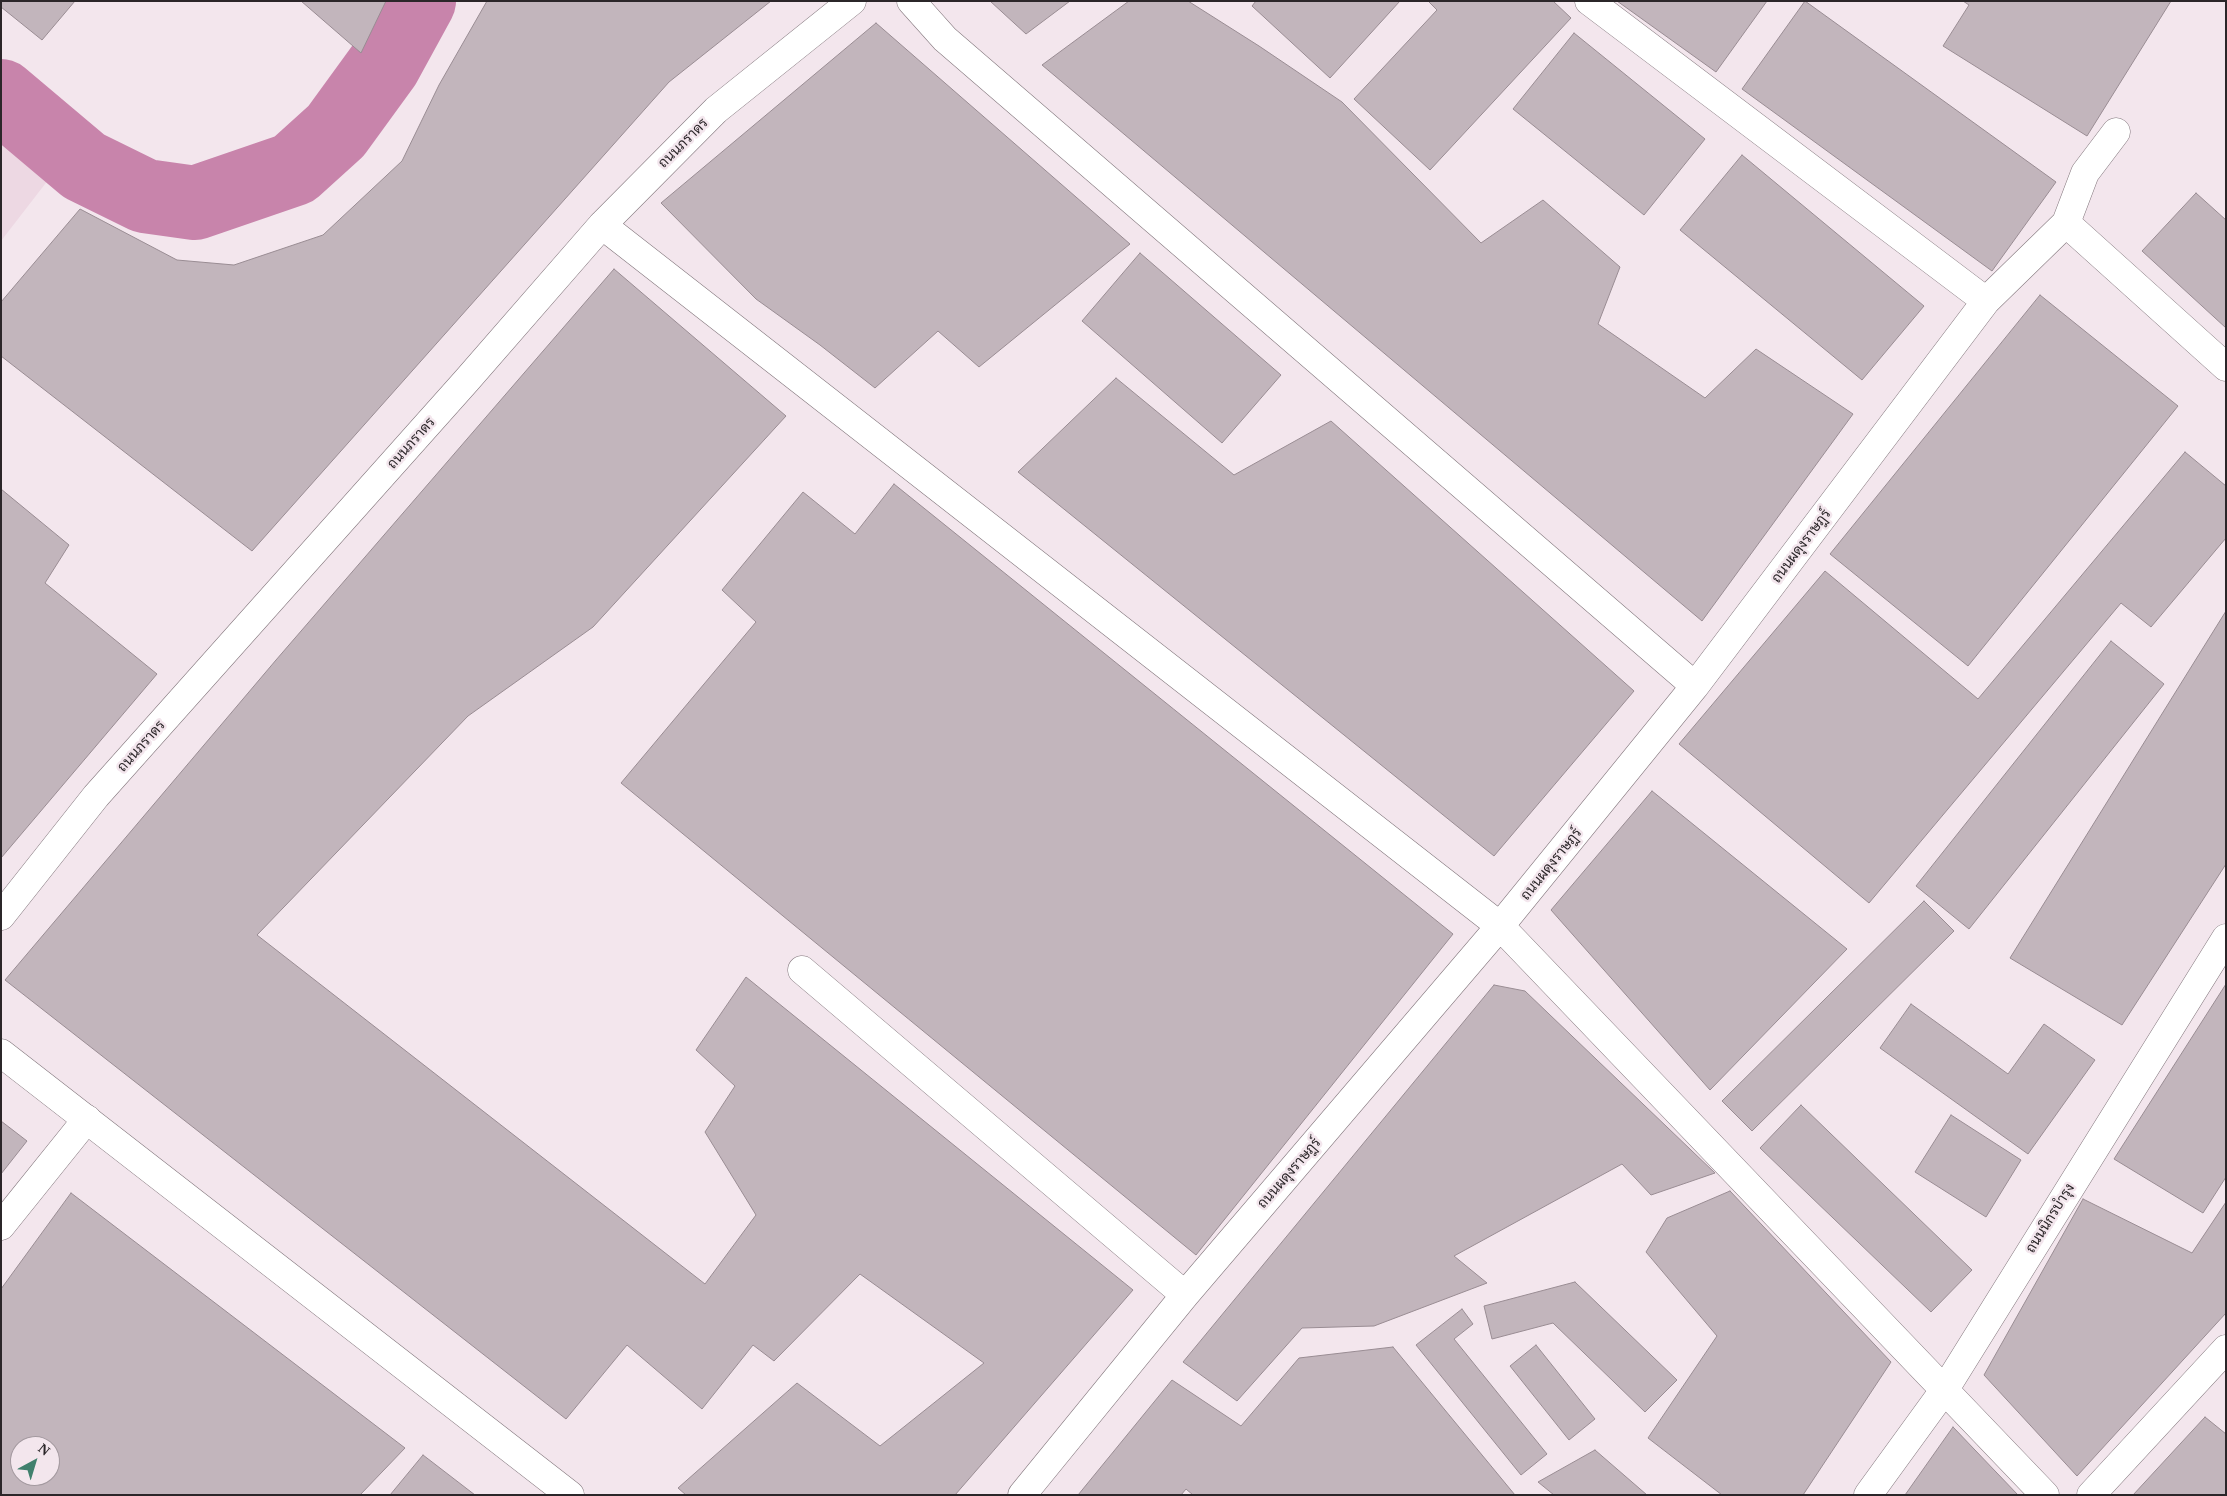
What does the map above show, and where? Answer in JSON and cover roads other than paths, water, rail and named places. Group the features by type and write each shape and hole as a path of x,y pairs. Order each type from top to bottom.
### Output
{"street":[{"name":"ถนนภราดร","path":"1,916 96,796 460,388 602,225 716,110 852,1"},
{"path":"911,1 945,39 1695,686"},
{"path":"1589,1 1986,301"},
{"path":"2116,132 2085,173 2066,222 2226,367"},
{"name":"ถนนผดุงราษฎร์","path":"1022,1495 1185,1295 1500,926 1695,686 1986,301 2066,222"},
{"path":"602,225 1500,926 2045,1495"},
{"name":"ถนนนิกรบำรุง","path":"1868,1495 1944,1389 2226,938"},
{"path":"802,970 1185,1295"},
{"path":"1,1053 570,1495"},
{"path":"1,1226 87,1119"},
{"path":"2091,1495 2226,1349"}],"waterway":[{"path":"1,96 84,166 145,196 195,203 294,169 336,131 384,65 419,1"}]}
